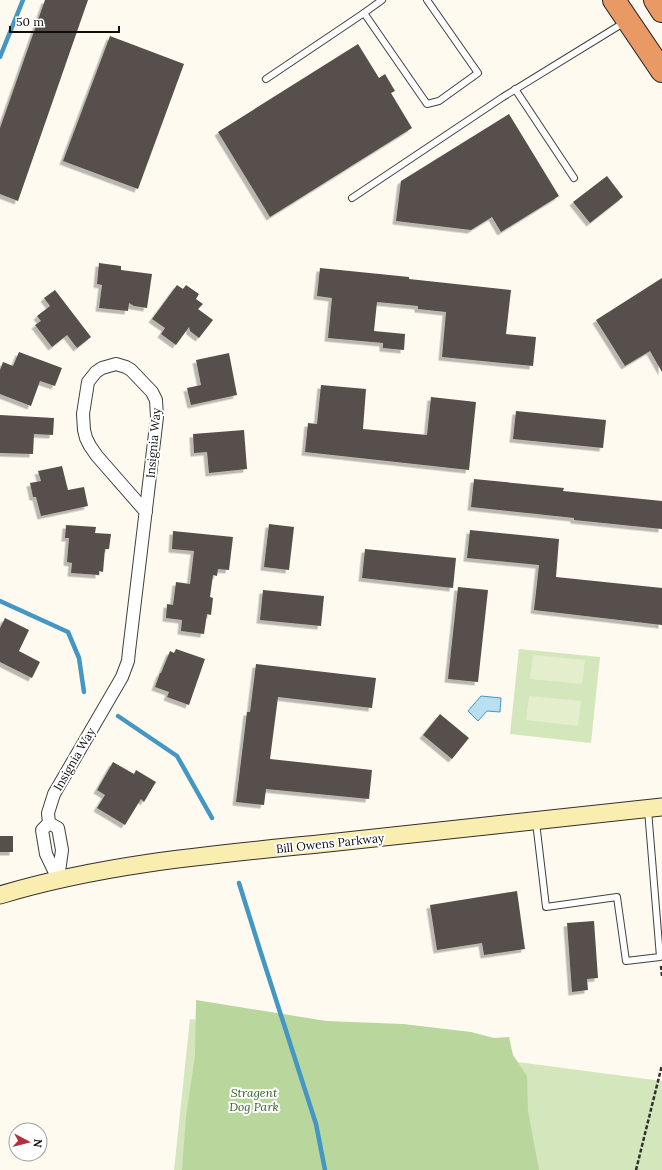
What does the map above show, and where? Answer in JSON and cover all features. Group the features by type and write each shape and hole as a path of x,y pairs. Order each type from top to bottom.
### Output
{"highway":[{"path":"614,0 662,71"},
{"path":"655,0 662,11"}],"main road":[{"name":"Bill Owens Parkway","path":"0,895 58,880 119,868 228,853 655,808"}],"street":[{"name":"Insignia Way","path":"58,880 62,850 58,828 49,823 48,813 54,794 122,677 128,661 146,512 157,417 156,400 147,386 131,370 121,365 109,365 96,372 88,382 83,414 84,430 90,446 97,456 146,512"}],"lane":[{"path":"266,79 382,0"},
{"path":"364,13 427,104 439,101 478,73 427,0"},
{"path":"352,198 515,89 628,20"},
{"path":"515,89 574,178"},
{"path":"535,820 546,906 616,897 626,961 660,956 655,808"}],"path":[{"path":"636,1170 662,1065"}],"green space":[{"path":"519,649 600,657 591,743 510,734"},
{"path":"533,655 585,660 582,684 530,679"},
{"path":"529,696 581,701 578,726 526,720"},
{"name":"Stragent Dog Park","path":"196,1000 326,1021 403,1024 471,1032 494,1038 509,1037 513,1055 527,1076 528,1111 539,1170 182,1170 186,1116 195,1056"},
{"name":"Stragent Dog Park","path":"190,1019 662,1081 662,1170 174,1170"}],"water":[{"path":"481,696 501,698 500,712 487,711 478,721 468,711"}],"building":[{"path":"45,0 88,0 18,201 0,194 0,128"},
{"path":"110,36 184,64 138,189 63,161"},
{"path":"358,44 379,78 385,74 395,91 391,93 412,128 270,217 218,132"},
{"path":"509,114 559,196 501,232 492,217 471,230 396,221 401,181"},
{"path":"607,176 623,197 590,223 573,202"},
{"path":"99,263 121,266 121,270 152,274 147,308 134,306 129,303 128,311 99,308 102,285 97,284"},
{"path":"320,268 409,277 409,279 511,290 506,334 536,337 533,366 442,357 446,312 418,309 418,306 377,302 374,331 405,334 404,350 383,348 383,343 328,338 332,298 317,296"},
{"path":"662,278 662,372 650,351 625,366 596,320"},
{"path":"177,285 183,289 186,285 199,294 196,299 203,304 198,309 213,320 199,338 190,331 189,327 176,345 161,334 165,328 152,319"},
{"path":"55,290 91,337 77,348 67,335 52,347 35,325 41,321 37,316 50,306 44,298"},
{"path":"19,352 62,368 55,386 40,381 31,406 0,394 0,370 3,362 13,366"},
{"path":"229,353 237,395 191,405 187,388 201,385 196,360"},
{"path":"321,385 366,389 363,429 427,435 431,397 476,402 469,470 305,452 308,423 317,424"},
{"path":"516,411 606,420 603,448 513,439"},
{"path":"0,415 54,418 53,435 34,434 33,454 0,453"},
{"path":"244,430 247,469 209,473 207,452 194,453 193,434"},
{"path":"62,466 68,490 84,487 88,506 41,516 36,497 33,497 30,483 41,481 38,471"},
{"path":"474,479 564,488 563,491 662,501 662,529 471,507"},
{"path":"269,524 294,527 289,570 264,567"},
{"path":"66,525 96,527 95,533 111,534 109,549 105,549 103,572 99,571 99,575 71,573 72,563 67,562 69,538 65,538"},
{"path":"470,530 559,539 556,577 662,588 662,625 534,610 539,565 467,558"},
{"path":"173,531 233,537 229,570 218,569 217,576 213,575 210,597 213,598 211,615 207,614 204,634 181,631 182,620 166,618 167,604 173,605 176,582 190,584 194,551 172,549"},
{"path":"365,549 456,558 453,588 362,578"},
{"path":"458,587 488,590 478,682 448,679"},
{"path":"263,590 324,596 321,626 260,620"},
{"path":"5,618 29,630 19,651 40,662 32,678 0,662 0,628"},
{"path":"176,649 205,659 189,705 167,697 169,692 155,687 170,651 174,653"},
{"path":"256,664 376,678 372,708 278,697 270,759 372,770 369,799 266,789 264,805 236,802 247,712 250,712"},
{"path":"440,714 469,738 452,759 423,735"},
{"path":"113,762 134,774 136,770 156,782 144,802 141,799 125,825 97,808 105,795 97,790"},
{"path":"0,836 13,836 13,852 0,852"},
{"path":"517,891 525,949 484,955 482,943 437,950 430,905"},
{"path":"594,921 598,978 587,979 588,990 572,992 567,923"}],"waterway":[{"path":"0,57 23,0"},
{"path":"0,601 68,632 79,658 84,692"},
{"path":"118,716 177,756 212,818"},
{"path":"239,883 316,1124 325,1170"}]}
